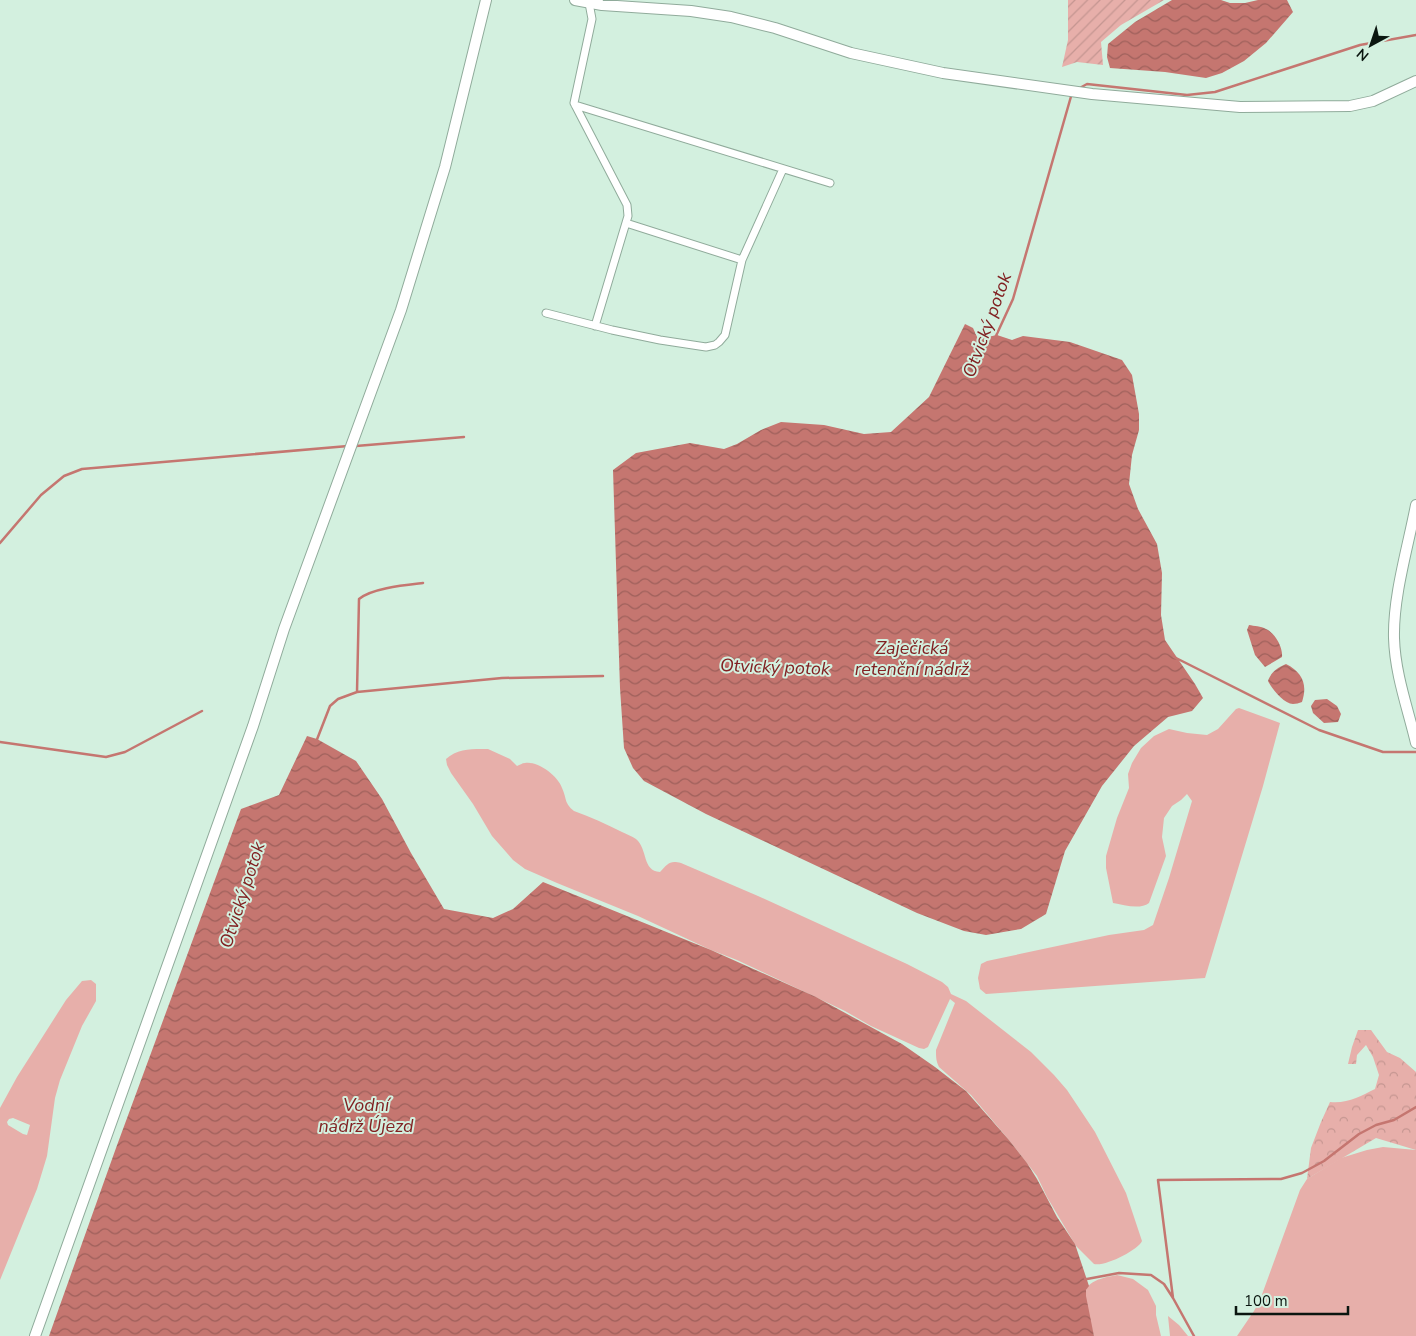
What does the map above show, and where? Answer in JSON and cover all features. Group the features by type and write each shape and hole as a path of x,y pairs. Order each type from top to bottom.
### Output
{"street":[{"path":"35,1336 252,726 284,629 401,310 445,167 486,0"},
{"path":"576,0 589,3 691,11 731,17 775,28 851,53 943,73 1080,92 1240,107 1350,106 1373,101 1416,81"},
{"path":"589,3 592,18 574,103 627,205 628,216 595,326"},
{"path":"575,105 830,183"},
{"path":"546,313 660,340 706,347 715,345 725,334 742,260 783,169"},
{"path":"626,223 742,260"},
{"path":"1416,505 1396,601 1394,630 1398,671 1416,743"}],"green space":[{"path":"1068,0 1164,0 1121,25 1101,42 1103,65 1077,62 1062,67 1068,40"},
{"path":"1239,708 1280,723 1205,978 986,994 980,989 978,978 981,964 987,961 1109,935 1144,930 1153,925 1192,801 1187,794 1172,806 1164,818 1162,837 1166,856 1149,903 1137,907 1113,903 1106,868 1106,856 1117,818 1129,788 1128,774 1132,763 1141,748 1154,736 1169,729 1207,735 1218,729"},
{"path":"488,749 510,759 517,766 530,763 547,770 560,783 567,803 574,811 636,839 640,843 650,868 654,871 660,872 671,862 681,863 758,896 942,982 948,987 951,994 966,1001 1031,1052 1067,1090 1095,1132 1126,1193 1142,1241 1139,1245 1121,1257 1099,1264 1094,1264 1076,1246 1037,1176 971,1095 939,1067 936,1059 936,1050 955,1003 950,999 928,1047 924,1049 919,1048 737,960 525,869 513,860 492,836 447,765 446,759 456,753 466,750"},
{"path":"91,980 96,984 96,1001 82,1026 60,1080 55,1098 47,1156 37,1189 0,1280 0,1108 17,1077 66,1000 82,981","holes":["13,1118 30,1125 27,1135 8,1125 7,1122"]},
{"path":"1358,1030 1371,1030 1387,1052 1400,1058 1416,1072 1416,1150 1376,1138 1307,1179 1311,1148 1330,1102 1348,1101 1375,1089 1379,1075 1373,1057 1366,1045 1357,1055 1356,1064 1348,1064"},
{"path":"1383,1147 1416,1150 1416,1336 1237,1336 1260,1300 1300,1190 1307,1179 1341,1158"},
{"path":"1117,1275 1133,1279 1148,1290 1156,1306 1161,1336 1094,1336 1086,1304 1087,1288 1096,1280"},
{"path":"1168,1316 1179,1325 1188,1336 1170,1336"}],"water":[{"path":"1172,0 1221,0 1230,3 1245,3 1258,0 1287,0 1293,12 1266,43 1244,61 1222,73 1206,78 1165,72 1110,68 1107,57 1108,44 1135,22"},
{"name":"Zaječická retenční nádrž","path":"965,324 973,328 978,339 997,335 1012,340 1023,336 1070,342 1122,360 1132,375 1139,414 1139,430 1132,455 1129,484 1138,509 1157,544 1162,573 1161,615 1165,640 1203,698 1192,711 1168,717 1134,746 1102,786 1065,851 1046,914 1021,929 986,935 964,931 917,913 706,814 644,781 633,768 624,748 620,688 613,470 636,453 690,443 724,449 781,422 824,425 864,434 891,432 929,397"},
{"path":"1249,625 1269,631 1280,645 1282,657 1265,667 1255,655 1247,630"},
{"path":"1286,664 1292,667 1302,679 1304,696 1302,702 1293,704 1286,702 1275,692 1268,681 1275,671"},
{"path":"1327,699 1337,706 1341,714 1338,722 1324,723 1313,713 1311,706 1315,700"},
{"name":"Vodní nádrž Újezd","path":"307,736 317,739 356,761 382,799 444,909 493,918 513,909 543,882 711,950 816,997 902,1044 935,1067 966,1091 1009,1140 1037,1179 1057,1217 1075,1244 1089,1286 1086,1290 1086,1296 1094,1336 49,1336 241,809 279,795"}],"waterway":[{"name":"Otvický potok","path":"1078,89 1087,84 1187,95 1215,92 1360,45 1416,35"},
{"name":"Otvický potok","path":"995,338 1013,299 1072,93"},
{"path":"356,446 464,437"},
{"path":"0,543 41,495 64,476 82,469 348,446"},
{"path":"357,692 359,599 372,592 423,583"},
{"path":"1174,657 1319,730 1383,752 1416,752"},
{"name":"Otvický potok","path":"316,742 330,706 338,699 357,692 502,678 603,676"},
{"path":"0,742 106,757 125,752 202,711"},
{"path":"1085,1279 1119,1273 1151,1275 1164,1284 1173,1298 1158,1180 1281,1179 1302,1173 1324,1161 1359,1134 1376,1125 1394,1120 1416,1107"},
{"path":"1173,1298 1194,1336"}]}
